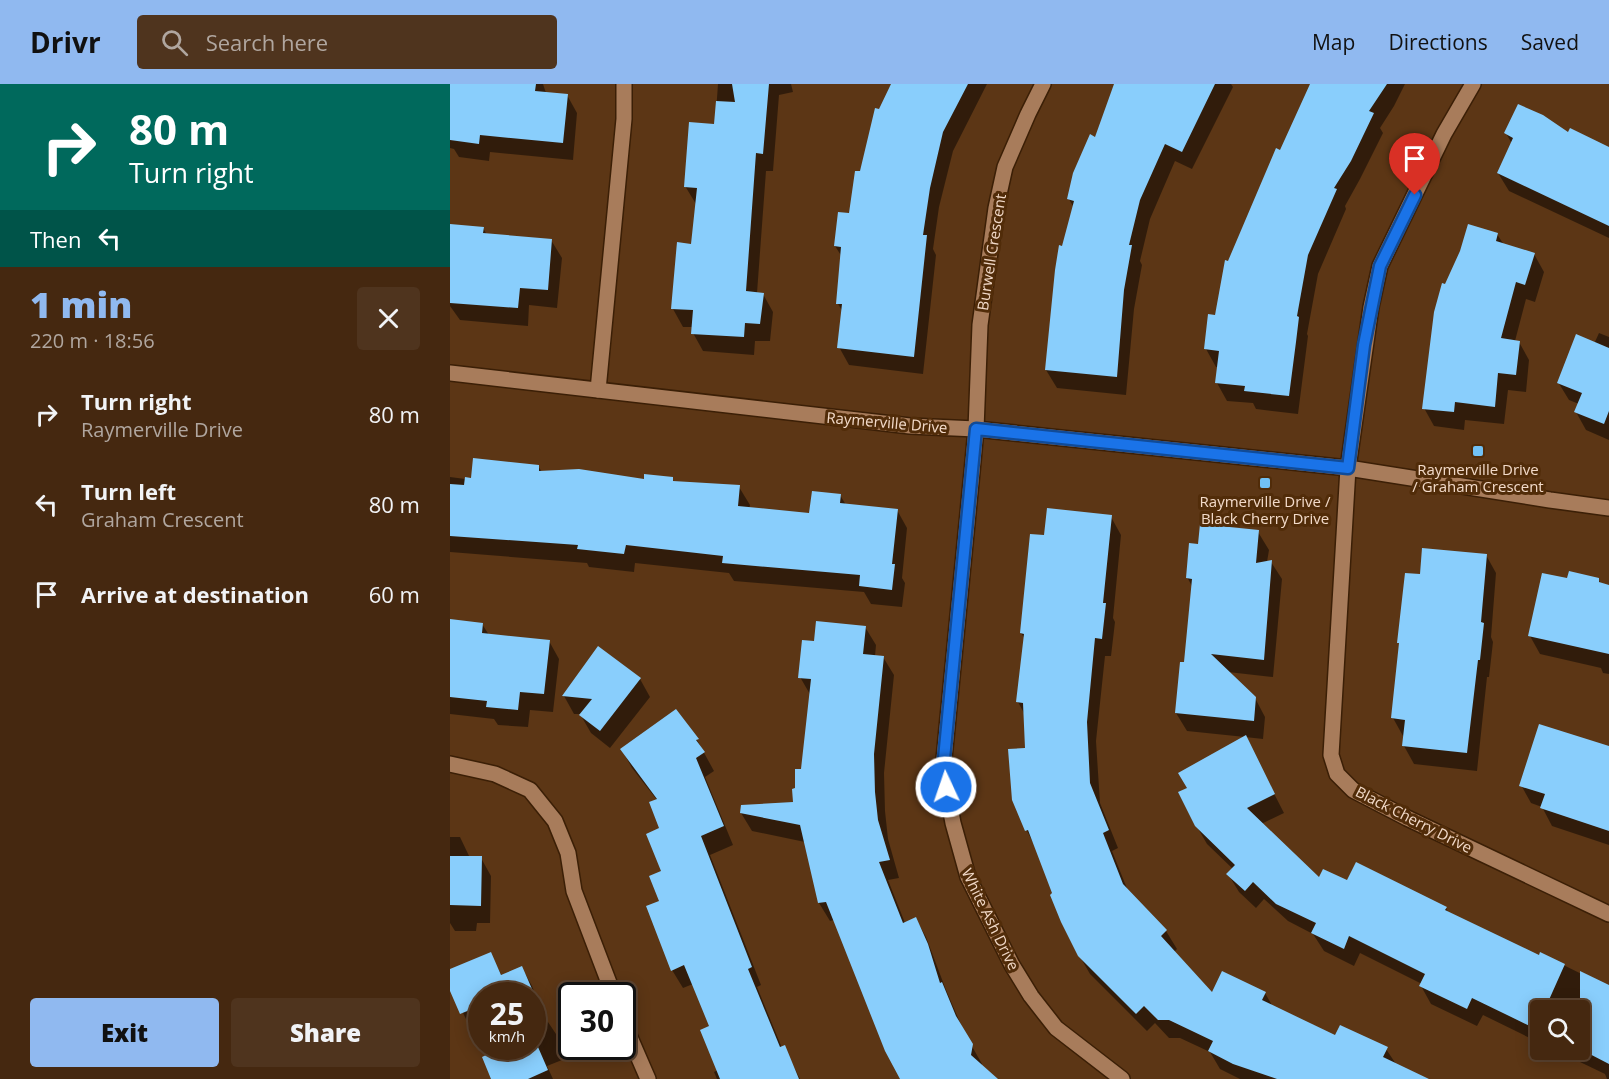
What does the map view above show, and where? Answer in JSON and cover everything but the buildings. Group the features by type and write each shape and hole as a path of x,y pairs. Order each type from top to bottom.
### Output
{"street":[{"path":"598,390 624,119 624,84"},
{"name":"Burwell Crescent","path":"976,429 980,325 996,208 1005,167 1043,84"},
{"name":"Black Cherry Drive","path":"1473,84 1444,134 1380,266 1364,345 1348,468 1331,755 1337,774 1353,790 1609,914"},
{"name":"Raymerville Drive","path":"450,374 910,426 976,429 1348,468 1609,508"},
{"name":"White Ash Drive","path":"976,429 943,769 953,823 968,877 1012,965 1031,996 1056,1028 1122,1079"},
{"path":"450,764 495,774 530,790 555,821 568,853 574,891 609,982"},
{"path":"636,1051 648,1079"}],"place":[{"name":"Raymerville Drive / Graham Crescent","path":"1478,451"},
{"name":"Raymerville Drive / Black Cherry Drive","path":"1265,483"}],"route":[{"path":"946,787 943,769 976,429 1348,468 1364,345 1380,266 1415,195"}]}
